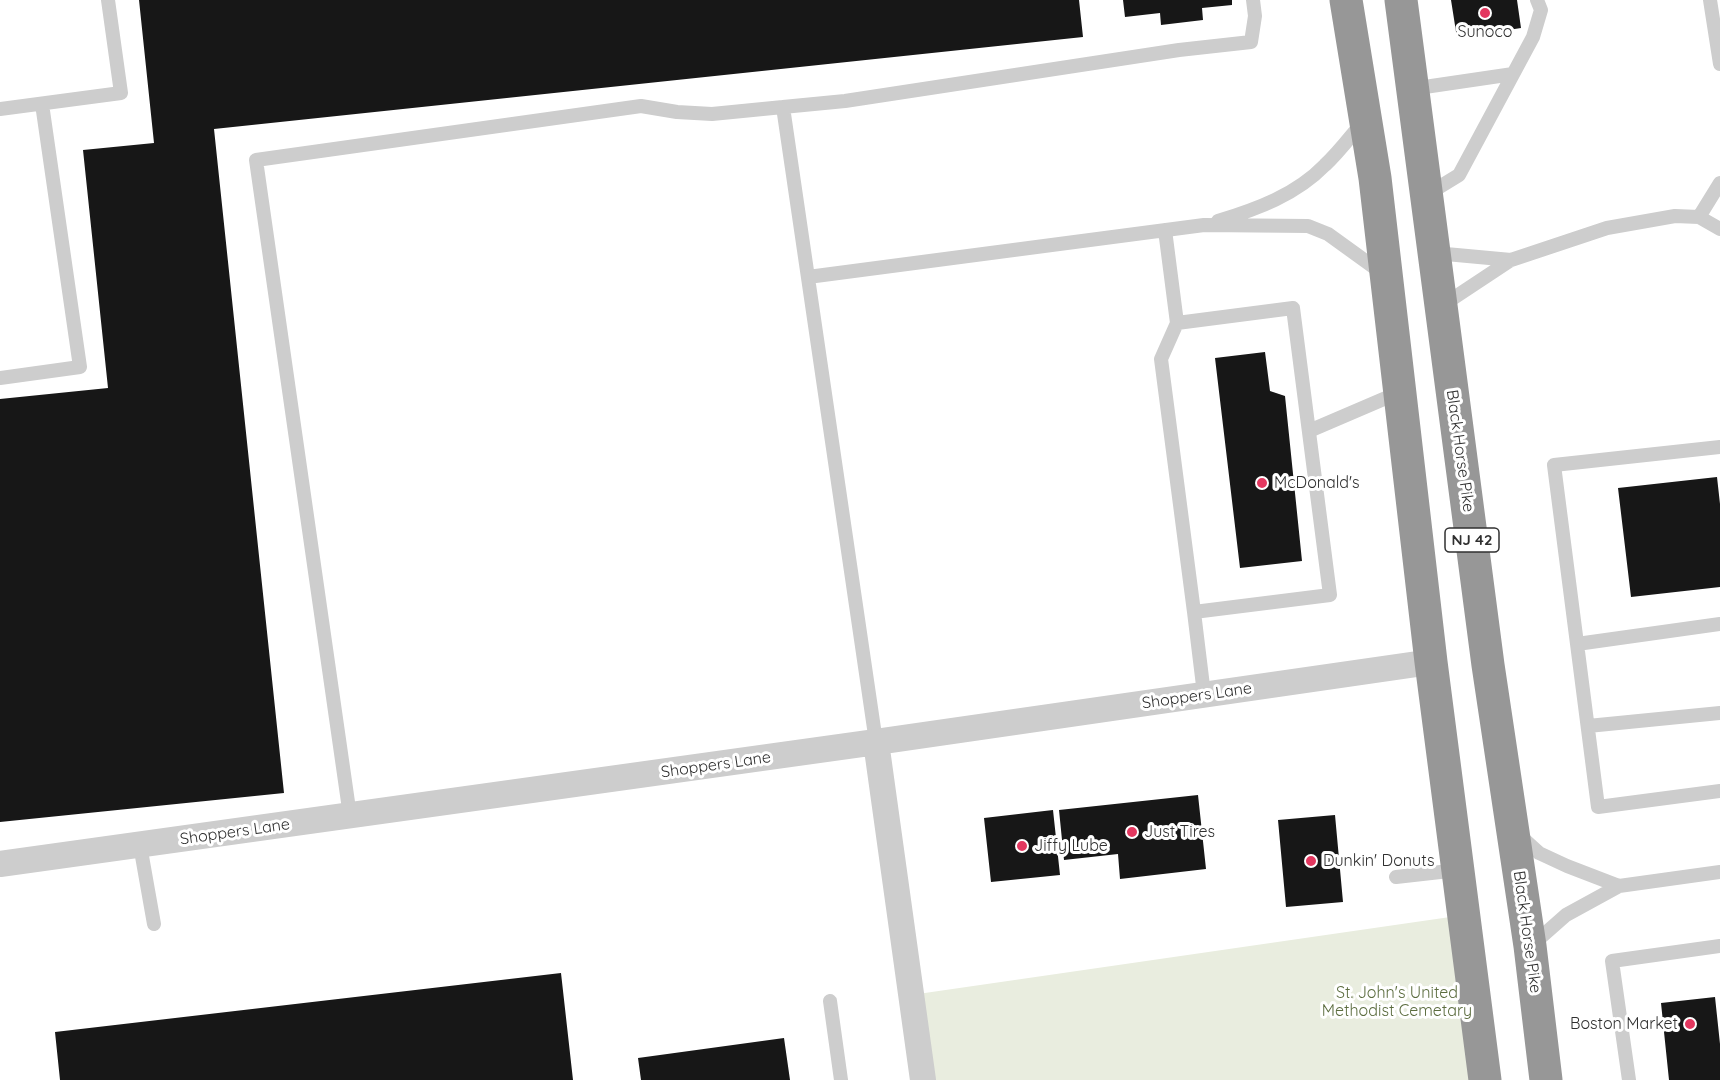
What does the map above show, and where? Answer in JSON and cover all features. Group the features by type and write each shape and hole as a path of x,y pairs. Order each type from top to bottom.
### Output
{"highway":[{"path":"1346,0 1375,178 1431,662 1485,1080"},
{"name":"Black Horse Pike","path":"1401,0 1488,664 1530,946 1546,1080"}],"street":[{"name":"Shoppers Lane","path":"0,864 1431,662"},
{"path":"876,742 923,1080"}],"lane":[{"path":"0,109 121,93 108,0"},
{"path":"350,816 256,160 641,106 677,112 712,114 845,101 1169,52 1251,42 1255,16 1253,0"},
{"path":"1426,196 1459,175 1533,37 1541,10 1537,0"},
{"path":"1710,0 1720,64"},
{"path":"1411,89 1513,74"},
{"path":"0,378 80,367 42,104"},
{"path":"783,107 876,742"},
{"path":"1204,225 1257,208 1292,191 1324,166 1366,119"},
{"path":"1699,217 1720,183"},
{"path":"1440,306 1511,260 1607,228 1675,216 1699,217 1720,229"},
{"path":"808,277 1204,225 1308,226 1328,234 1386,276"},
{"path":"1165,230 1177,323 1161,359 1204,694"},
{"path":"1433,253 1511,260"},
{"path":"1177,323 1293,308 1330,595 1194,612"},
{"path":"1309,431 1400,392"},
{"path":"1720,447 1554,465 1598,807 1720,791"},
{"path":"1577,644 1720,624"},
{"path":"1588,726 1720,713"},
{"path":"1513,830 1539,854 1619,886"},
{"path":"140,845 154,924"},
{"path":"1396,877 1458,870"},
{"path":"1530,946 1566,915 1619,886 1720,872"},
{"path":"1629,1080 1612,961 1720,946"},
{"path":"830,1001 841,1080"}],"green space":[{"name":"St. John's United Methodist Cemetary","path":"1464,915 1485,1080 923,1080 911,995"}],"building":[{"path":"139,0 1079,0 1083,37 214,129 284,793 0,822 0,399 108,388 83,150 154,143"},
{"path":"1123,0 1232,0 1232,5 1202,8 1203,20 1161,25 1160,13 1125,17"},
{"path":"1451,0 1517,0 1521,28 1457,38"},
{"name":"McDonald's","path":"1265,352 1270,391 1285,396 1302,561 1240,568 1215,358"},
{"path":"1717,477 1720,504 1720,587 1631,597 1618,488"},
{"name":"Just Tires","path":"1198,795 1206,869 1120,879 1118,854 1064,860 1059,810"},
{"name":"Jiffy Lube","path":"1053,810 1060,875 991,882 984,818"},
{"name":"Dunkin' Donuts","path":"1335,815 1343,902 1286,907 1278,820"},
{"path":"561,973 573,1080 60,1080 55,1032"},
{"name":"Boston Market","path":"1715,997 1720,1044 1720,1080 1669,1080 1661,1003"},
{"path":"784,1038 790,1080 641,1080 638,1058"}],"place":[{"name":"Sunoco","path":"1485,13"},
{"name":"McDonald's","path":"1262,483"},
{"name":"Just Tires","path":"1132,832"},
{"name":"Jiffy Lube","path":"1022,846"},
{"name":"Dunkin' Donuts","path":"1311,861"},
{"name":"Boston Market","path":"1690,1024"}]}
